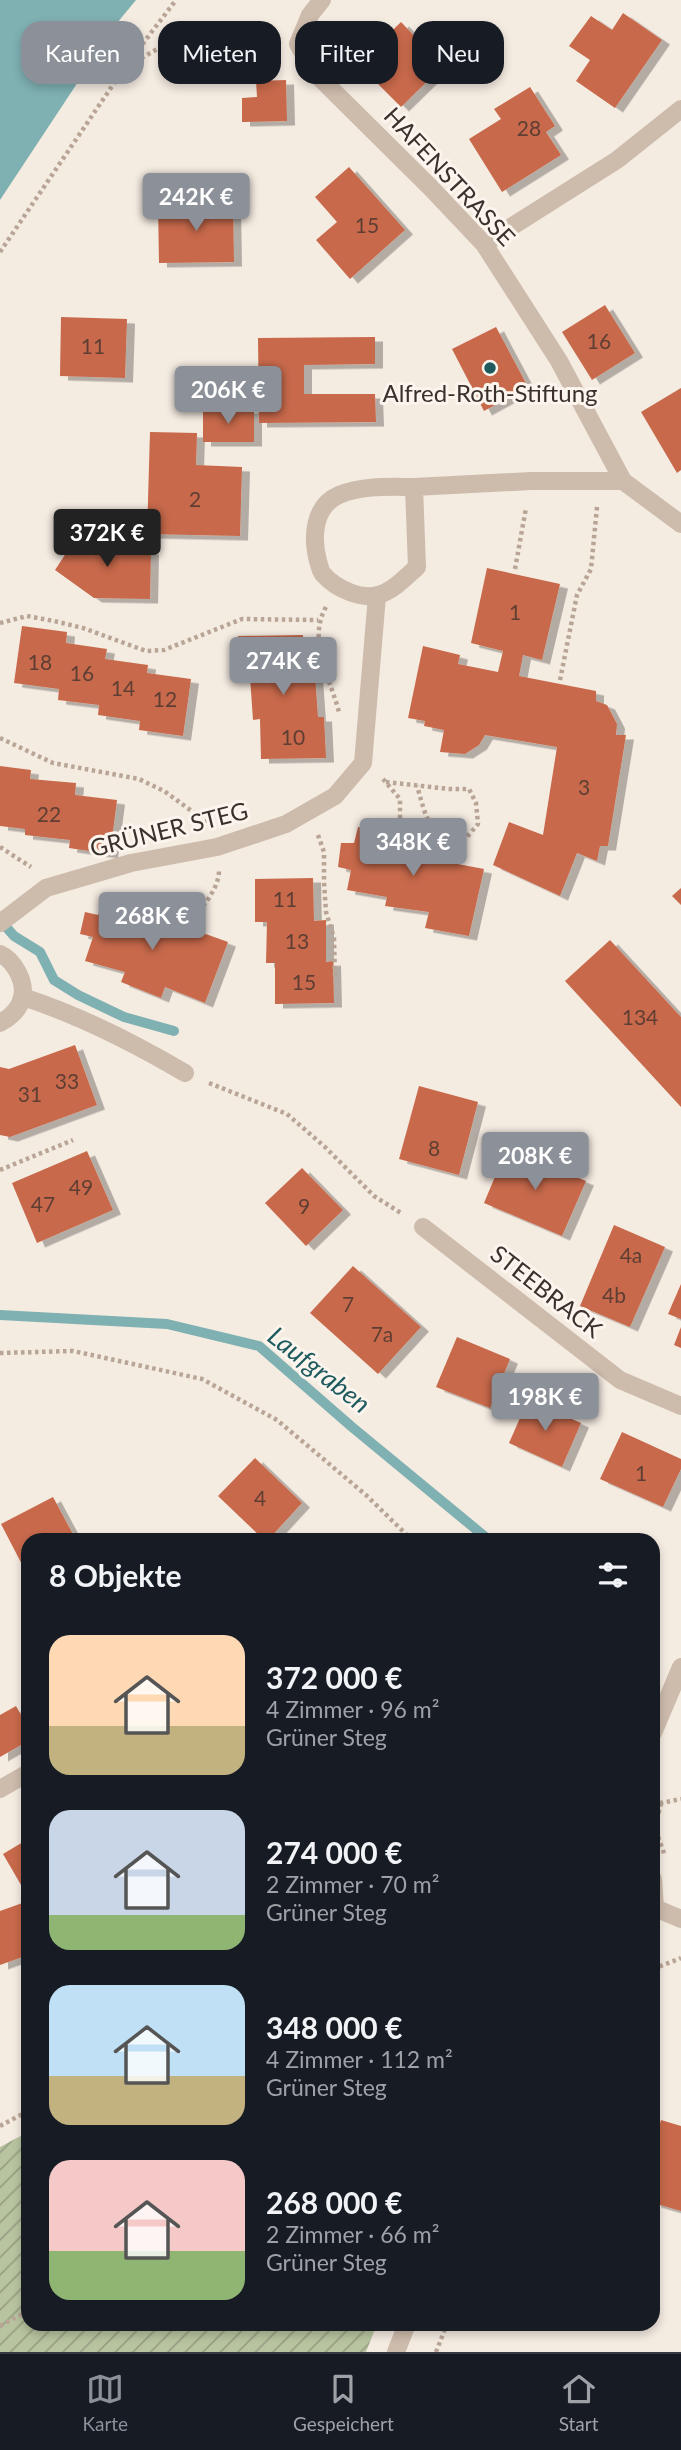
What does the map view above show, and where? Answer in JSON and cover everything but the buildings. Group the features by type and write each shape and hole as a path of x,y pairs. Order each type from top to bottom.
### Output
{"street":[{"path":"308,21 321,0"},
{"name":"HAFENSTRASSE","path":"326,84 484,244 559,361 623,481 681,524"},
{"path":"484,244 617,160 681,109"},
{"path":"414,487 417,566 399,584 377,596 355,594 337,586 322,574 315,547 316,523 324,506 338,495 383,487 531,481 623,481"},
{"path":"363,763 377,596"},
{"name":"GRÜNER STEG","path":"0,923 46,888 131,863 225,844 286,824 335,796 363,763"},
{"path":"0,954 7,957 21,977 23,997 14,1012 0,1023"},
{"path":"23,997 56,1008 154,1055 185,1073"},
{"name":"STEEBRACK","path":"423,1227 620,1380 681,1406"},
{"path":"660,1716 681,1667"},
{"path":"0,1789 21,1777"},
{"path":"660,1912 681,1919"},
{"path":"396,2352 404,2331"}],"path":[{"path":"144,42 176,0"},
{"path":"144,56 168,43 218,35 263,50 295,45"},
{"path":"0,252 114,84"},
{"path":"560,680 577,595 591,569 598,480"},
{"path":"516,569 531,481"},
{"path":"337,586 318,620 318,639 324,667 341,717"},
{"path":"0,623 27,616 54,621 83,628 146,651 164,650 242,620 318,620"},
{"path":"0,738 53,763 139,779 164,791 225,844 219,878 208,900 192,914 165,913 150,905 130,901"},
{"path":"363,763 386,782 400,799 400,818"},
{"path":"386,782 468,789 476,803 478,824 467,837 448,837 435,831 426,816 417,786"},
{"path":"309,811 324,852 326,912 334,939 335,979"},
{"path":"0,847 29,863 46,888"},
{"path":"185,1073 287,1114 326,1147 374,1196 423,1227"},
{"path":"0,1170 73,1140"},
{"path":"0,1353 72,1351 202,1379 277,1420 366,1495 405,1533"},
{"path":"660,1807 661,1803 681,1799"},
{"path":"660,1845 670,1864"},
{"path":"660,1966 681,1958"},
{"path":"0,2126 21,2115"},
{"path":"0,2326 21,2315"},
{"path":"436,2352 444,2331"}],"green space":[{"path":"21,2136 21,2331 374,2331 366,2352 0,2352 0,2147"}],"water":[{"path":"0,0 136,0 119,21 21,21 21,84 77,84 0,200"}],"waterway":[{"path":"0,920 14,936 40,952 54,980 124,1017 174,1031"},
{"name":"Laufgraben","path":"0,1315 167,1324 259,1346 481,1533"}],"place":[{"name":"Alfred-Roth-Stiftung","path":"490,368"}]}
